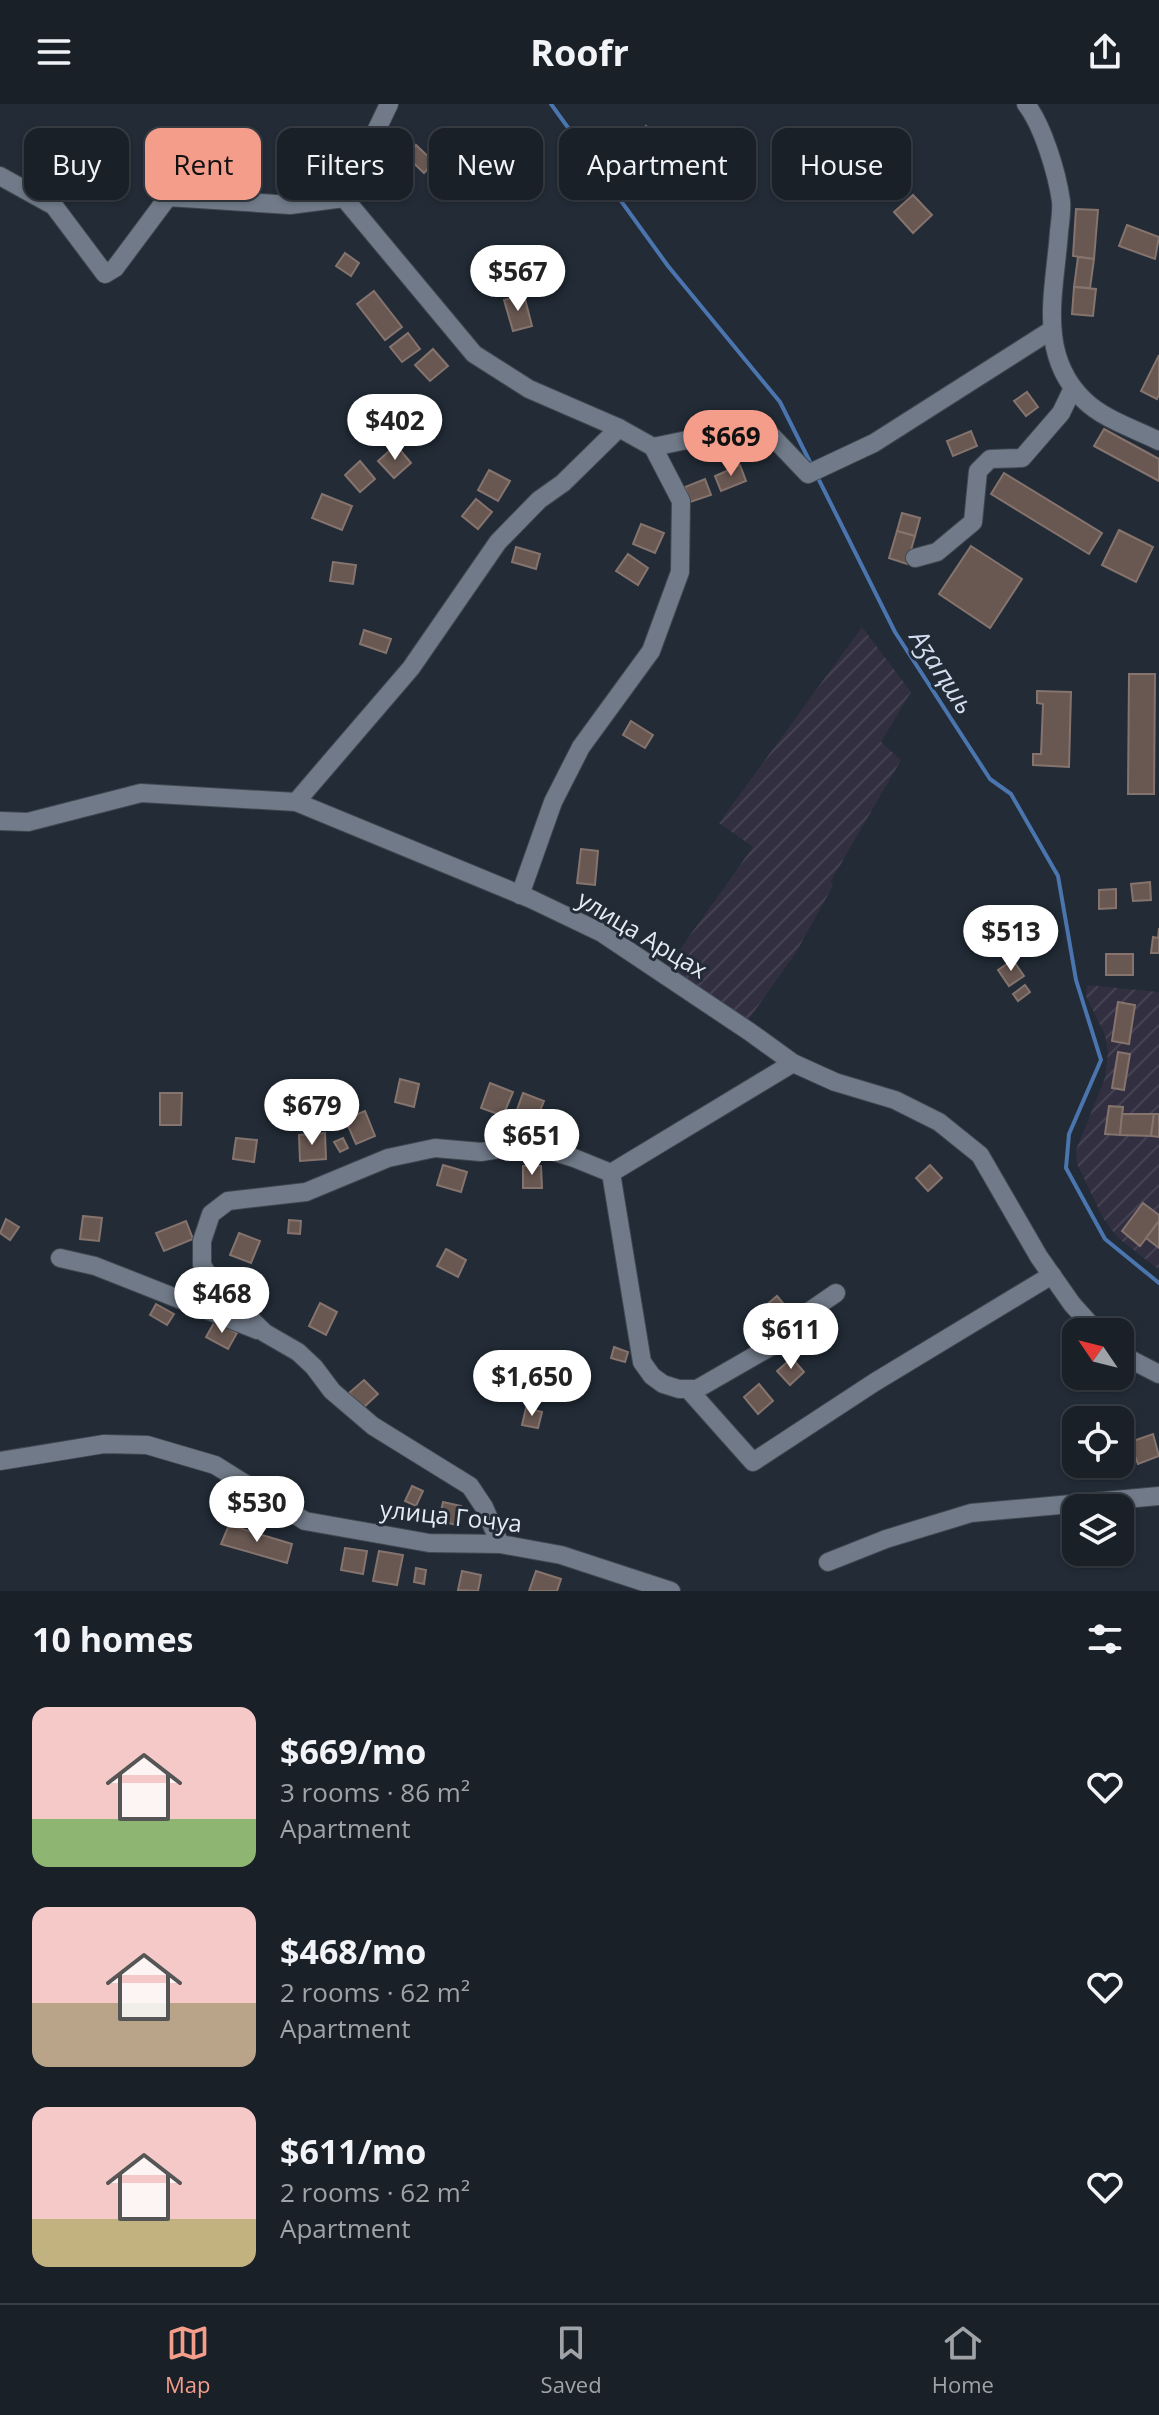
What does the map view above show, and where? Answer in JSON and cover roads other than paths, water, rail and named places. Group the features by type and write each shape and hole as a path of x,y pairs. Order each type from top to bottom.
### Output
{"street":[{"path":"378,128 389,104"},
{"path":"1026,104 1034,114 1061,203 1050,331 1055,351 1073,388 1085,402 1159,441"},
{"path":"0,176 54,206 105,274 115,268 168,197 290,205 329,200"},
{"path":"346,200 474,354 529,389 619,428 653,447 681,501 680,572 651,651 581,747 553,802 520,895"},
{"path":"653,447 755,426 766,430 808,474 874,443 1050,331"},
{"path":"915,558 937,552 973,522 978,471 990,459 1022,458 1061,413 1073,388"},
{"path":"296,802 411,668 498,542 539,500 572,475 619,428"},
{"name":"улица Арцах","path":"0,821 28,822 141,793 296,802 520,895 602,933 793,1063 835,1082 895,1100 939,1122 980,1155 1052,1275 1084,1318"},
{"path":"611,1173 793,1063"},
{"path":"265,1333 213,1283 202,1265 202,1241 211,1214 228,1201 306,1192 388,1158 435,1148 481,1152 506,1148 545,1149 611,1173"},
{"path":"611,1173 642,1362 652,1376 663,1384 697,1389 777,1343 810,1311 836,1293"},
{"path":"60,1258 95,1266 265,1333 298,1352 332,1391 373,1426 470,1486 484,1507 500,1544"},
{"path":"688,1389 753,1462 888,1374 1052,1275"},
{"path":"1134,1361 1159,1374"},
{"name":"улица Гочуа","path":"0,1461 104,1444 147,1445 215,1465 305,1521 429,1543 500,1544 561,1555 671,1591"},
{"path":"828,1562 886,1539 971,1513 1159,1496"}],"waterway":[{"name":"Аӡаԥшь","path":"551,104 668,266 780,402 813,468"},
{"name":"Аӡаԥшь","path":"817,476 895,632 990,779 1011,794 1058,876 1076,980 1101,1060 1069,1134 1066,1168 1105,1239 1159,1283"}]}
